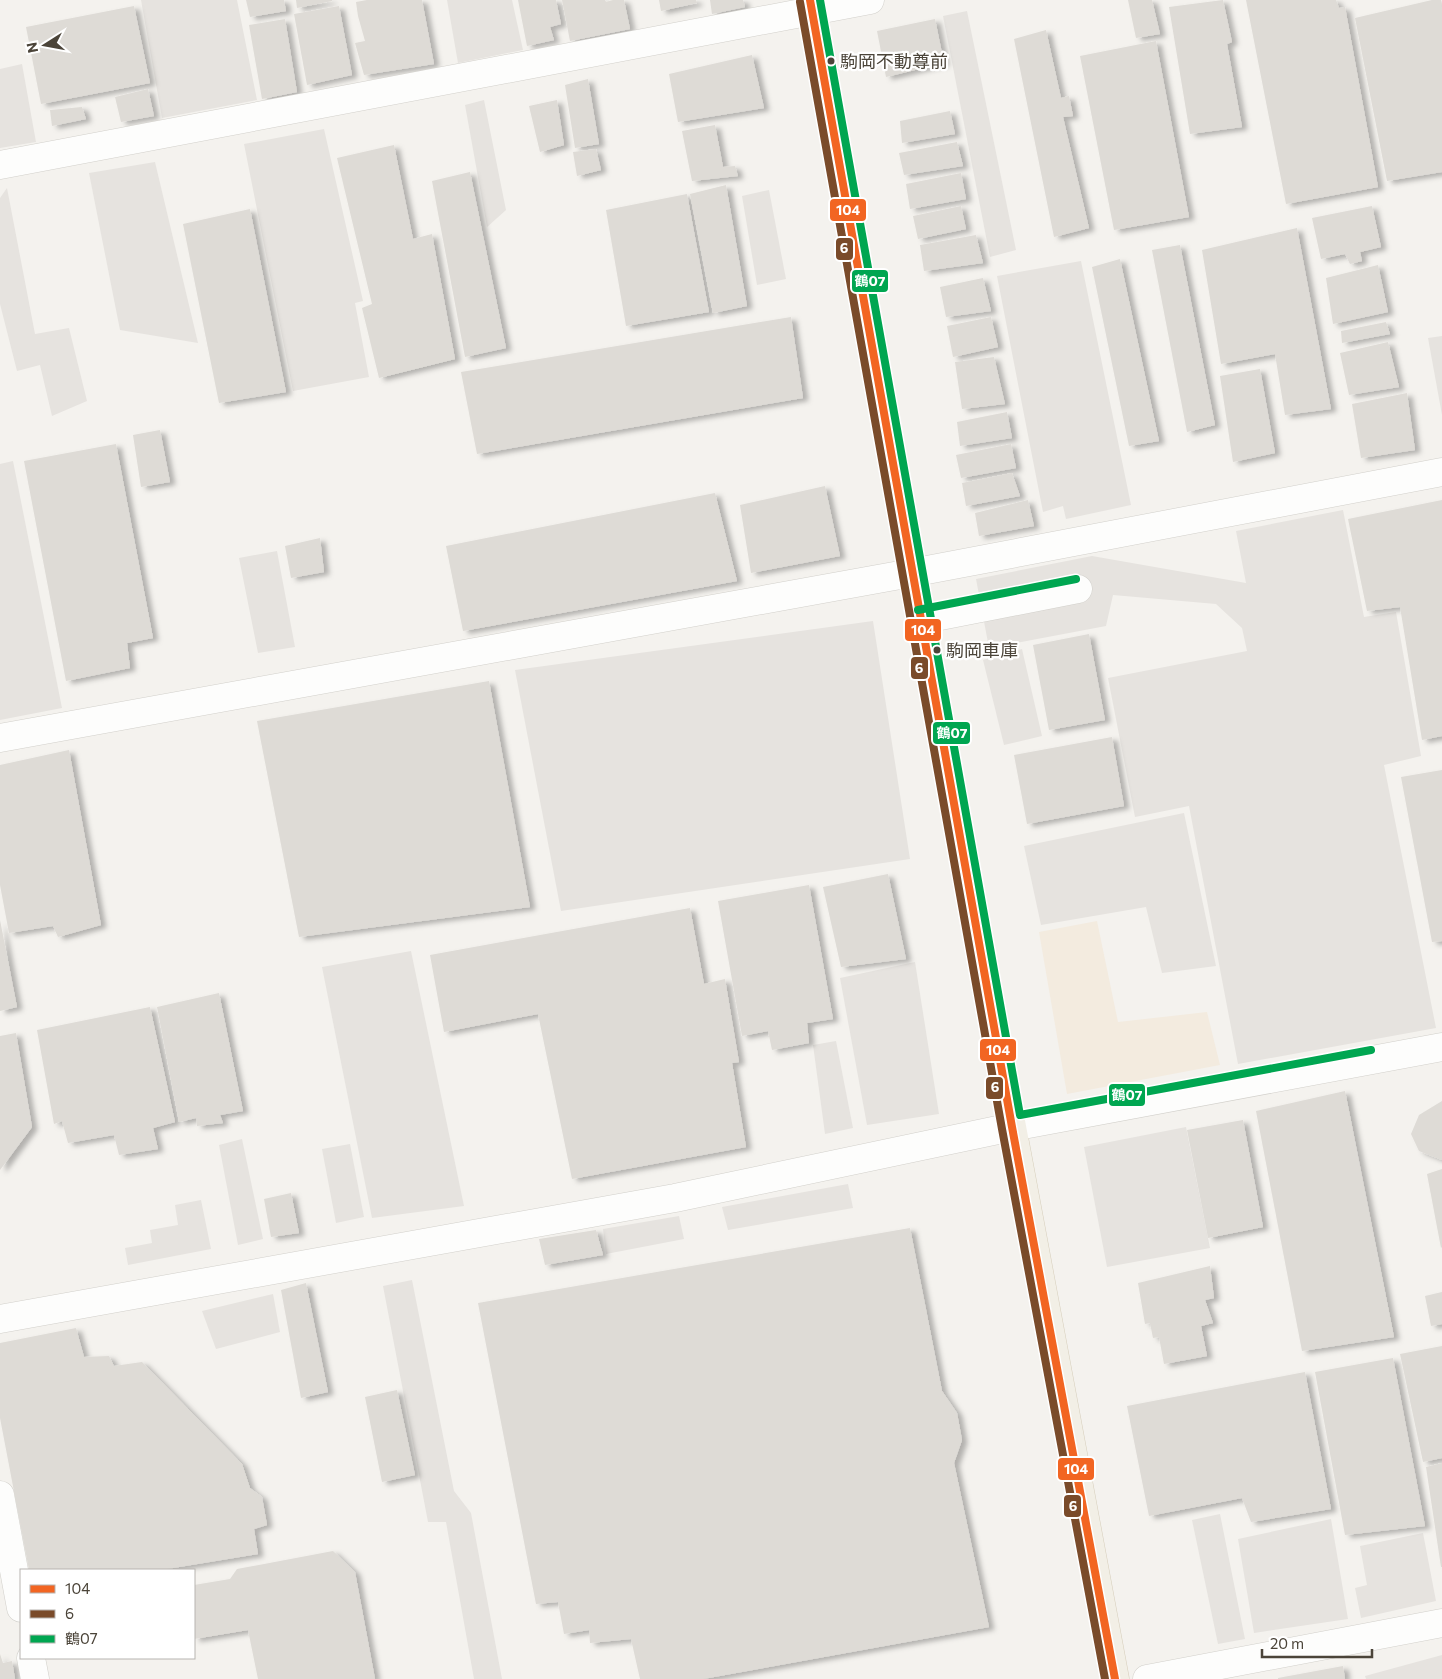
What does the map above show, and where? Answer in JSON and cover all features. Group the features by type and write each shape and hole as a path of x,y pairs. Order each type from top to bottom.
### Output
{"main road":[{"path":"811,5 911,573 1115,1679"}],"street":[{"path":"0,165 811,5 870,0"},
{"path":"0,738 911,573 1442,472"},
{"path":"920,620 1078,589"},
{"path":"0,1318 675,1198 1012,1128 1442,1047"},
{"path":"0,1495 20,1603"},
{"path":"1147,1679 1442,1623"},
{"path":"31,1659 35,1679"}],"shaded area":[{"path":"141,0 237,0 257,100 162,118"},
{"path":"447,0 512,0 523,50 458,63"},
{"path":"967,11 1016,250 990,257 943,16"},
{"path":"22,64 36,142 0,148 0,69"},
{"path":"484,100 506,210 487,227 465,105"},
{"path":"324,129 363,301 355,303 369,377 293,391 244,144"},
{"path":"155,162 198,343 120,330 89,173"},
{"path":"7,188 35,334 69,328 87,401 52,416 40,365 17,371 0,304 0,198"},
{"path":"769,190 786,279 757,285 742,196"},
{"path":"1081,261 1131,505 1066,519 1063,506 1043,512 997,276"},
{"path":"1442,336 1442,415 1428,338"},
{"path":"13,461 62,708 0,720 0,464"},
{"path":"1343,510 1364,617 1396,612 1421,756 1384,765 1436,1028 1238,1064 1189,806 1135,817 1108,678 1247,651 1242,628 1216,604 1113,595 1106,626 989,648 976,579 1092,556 1246,583 1236,531"},
{"path":"277,551 295,647 258,653 239,558"},
{"path":"873,621 910,859 561,911 515,670"},
{"path":"1022,649 1042,736 1004,745 983,660"},
{"path":"1184,813 1216,966 1162,973 1146,907 1041,925 1024,846"},
{"path":"1097,921 1118,1022 1207,1012 1220,1065 1067,1094 1039,932"},
{"path":"411,951 464,1206 372,1218 322,967"},
{"path":"915,962 939,1114 867,1125 840,978"},
{"path":"836,1041 853,1128 825,1134 813,1045"},
{"path":"1186,1127 1210,1248 1107,1267 1084,1147"},
{"path":"242,1139 263,1239 238,1245 219,1145"},
{"path":"350,1144 364,1217 336,1223 322,1149"},
{"path":"848,1184 853,1208 728,1230 722,1207"},
{"path":"201,1200 211,1249 128,1265 125,1248 152,1243 150,1230 178,1225 175,1205"},
{"path":"679,1216 684,1239 606,1254 603,1229"},
{"path":"412,1280 454,1491 471,1513 502,1679 474,1679 446,1522 428,1522 383,1286"},
{"path":"273,1294 280,1332 216,1349 202,1311"},
{"path":"1220,1514 1245,1639 1218,1644 1192,1520"},
{"path":"1331,1519 1348,1619 1254,1633 1238,1539"},
{"path":"1423,1533 1436,1601 1361,1618 1355,1588 1367,1585 1360,1546"},
{"path":"1442,1655 1442,1679 1366,1679 1365,1676"}],"building":[{"path":"246,0 284,0 286,11 250,17"},
{"path":"296,0 332,0 332,1 297,8"},
{"path":"367,0 422,0 434,64 364,75 355,43 365,41 356,2"},
{"path":"518,0 556,0 561,24 550,27 554,40 527,46"},
{"path":"562,0 605,0 606,2 624,0 630,29 570,41"},
{"path":"659,0 696,0 697,3 661,11"},
{"path":"710,0 743,0 745,7 712,14"},
{"path":"1128,0 1152,0 1160,34 1136,38"},
{"path":"1223,0 1232,42 1227,44 1242,127 1190,134 1169,7"},
{"path":"1246,0 1336,0 1339,8 1345,7 1378,187 1286,204"},
{"path":"1432,0 1441,0 1442,7 1442,172 1387,181 1355,18"},
{"path":"134,6 150,83 41,104 26,27"},
{"path":"339,6 352,75 307,85 294,14"},
{"path":"285,19 297,92 262,99 249,25"},
{"path":"935,19 944,63 886,77 877,31"},
{"path":"1046,30 1061,98 1069,96 1073,116 1063,117 1089,228 1054,237 1014,39"},
{"path":"1156,41 1189,217 1114,230 1080,56"},
{"path":"752,55 764,108 678,122 669,74"},
{"path":"588,79 599,144 575,148 565,85"},
{"path":"148,89 154,116 121,122 115,97"},
{"path":"557,100 564,145 540,152 529,106"},
{"path":"82,107 86,119 52,126 50,110"},
{"path":"950,111 955,134 902,143 900,121"},
{"path":"715,125 723,167 735,166 738,176 692,181 682,131"},
{"path":"957,142 963,166 904,175 899,153"},
{"path":"394,145 413,239 432,234 455,359 379,378 362,308 372,304 337,158"},
{"path":"596,149 601,170 577,176 573,152"},
{"path":"470,172 506,348 465,357 432,181"},
{"path":"961,173 966,199 910,209 906,184"},
{"path":"726,185 747,306 713,313 690,194"},
{"path":"687,194 709,312 626,326 606,210"},
{"path":"961,206 966,229 918,239 913,216"},
{"path":"1372,206 1381,247 1360,252 1362,261 1350,264 1345,254 1321,259 1312,218"},
{"path":"250,209 286,392 219,403 183,224"},
{"path":"1297,228 1331,409 1285,415 1275,354 1221,364 1202,250"},
{"path":"976,235 983,263 924,271 920,245"},
{"path":"1180,245 1215,425 1187,432 1152,250"},
{"path":"1120,259 1159,441 1129,446 1092,267"},
{"path":"1378,265 1388,312 1333,324 1326,278"},
{"path":"983,278 991,311 946,317 940,287"},
{"path":"791,317 803,398 477,454 461,372"},
{"path":"991,317 998,347 953,357 947,326"},
{"path":"1386,322 1390,334 1342,343 1341,331"},
{"path":"1388,342 1399,387 1349,395 1340,353"},
{"path":"994,357 1005,404 962,409 955,362"},
{"path":"1260,369 1275,453 1233,462 1220,376"},
{"path":"1407,393 1415,450 1361,458 1352,404"},
{"path":"1007,412 1012,438 960,446 957,422"},
{"path":"160,430 170,482 141,487 133,435"},
{"path":"116,444 153,638 127,643 130,668 66,681 24,461"},
{"path":"1011,444 1016,468 961,478 956,455"},
{"path":"1012,473 1020,496 966,506 962,483"},
{"path":"825,486 840,556 751,573 740,505"},
{"path":"715,493 737,581 463,631 446,546"},
{"path":"1028,500 1034,526 979,536 975,513"},
{"path":"1442,500 1442,736 1422,740 1400,607 1367,611 1348,519"},
{"path":"320,538 324,572 291,578 285,546"},
{"path":"1089,634 1105,720 1049,730 1033,645"},
{"path":"489,681 530,907 299,937 257,721"},
{"path":"1112,737 1124,806 1027,824 1014,755"},
{"path":"69,750 101,925 58,937 53,926 9,933 0,885 0,765"},
{"path":"1442,770 1442,941 1432,942 1401,777"},
{"path":"888,874 906,959 841,967 823,887"},
{"path":"809,885 833,1019 807,1023 809,1043 772,1050 768,1031 742,1036 718,901"},
{"path":"690,908 704,984 725,979 739,1062 732,1063 746,1147 572,1179 538,1014 444,1032 430,955"},
{"path":"0,920 17,1007 0,1011"},
{"path":"219,993 243,1111 220,1115 223,1123 197,1126 196,1118 179,1122 157,1007"},
{"path":"150,1007 175,1122 153,1128 158,1149 119,1155 114,1135 68,1143 62,1121 54,1124 37,1030"},
{"path":"16,1033 32,1127 0,1170 0,1036"},
{"path":"1345,1091 1394,1337 1302,1351 1256,1111"},
{"path":"1442,1101 1442,1160 1419,1151 1411,1134 1419,1115"},
{"path":"1243,1120 1263,1227 1208,1238 1187,1130"},
{"path":"1442,1169 1442,1247 1441,1248 1427,1174"},
{"path":"291,1193 299,1233 271,1237 264,1199"},
{"path":"910,1228 942,1391 957,1413 962,1440 954,1463 989,1627 703,1679 640,1679 631,1639 590,1643 589,1630 564,1634 558,1602 536,1604 478,1303"},
{"path":"596,1230 603,1255 545,1265 539,1239"},
{"path":"1210,1266 1214,1298 1205,1300 1213,1323 1201,1326 1207,1356 1164,1364 1159,1337 1153,1338 1150,1323 1145,1324 1138,1283"},
{"path":"306,1283 328,1392 301,1398 281,1290"},
{"path":"1442,1292 1442,1324 1431,1326 1425,1296"},
{"path":"76,1328 84,1357 109,1356 114,1366 142,1362 242,1464 250,1488 262,1497 267,1525 254,1529 258,1554 167,1569 29,1569 0,1418 0,1343"},
{"path":"1442,1346 1442,1458 1423,1462 1400,1354"},
{"path":"1393,1358 1425,1526 1345,1535 1315,1372"},
{"path":"1305,1372 1331,1509 1251,1522 1242,1498 1149,1516 1127,1406"},
{"path":"397,1390 415,1475 382,1482 365,1397"},
{"path":"1442,1463 1442,1567 1441,1567 1426,1467"},
{"path":"333,1551 355,1572 375,1679 258,1679 248,1630 195,1639 195,1585 230,1579 237,1569"},
{"path":"0,1654 3,1663 12,1661 15,1679 0,1679"},
{"path":"1343,1666 1345,1679 1278,1679 1278,1678"}],"transit line":[{"name":"104","path":"810,0 1012,1127 1115,1679"},
{"name":"鶴07","path":"820,0 1020,1115 1371,1050"},
{"name":"6","path":"800,2 1002,1129 1105,1679"},
{"name":"鶴07","path":"918,610 1076,579"}],"place":[{"name":"駒岡不動尊前","path":"831,61"},
{"name":"駒岡車庫","path":"937,650"}]}
